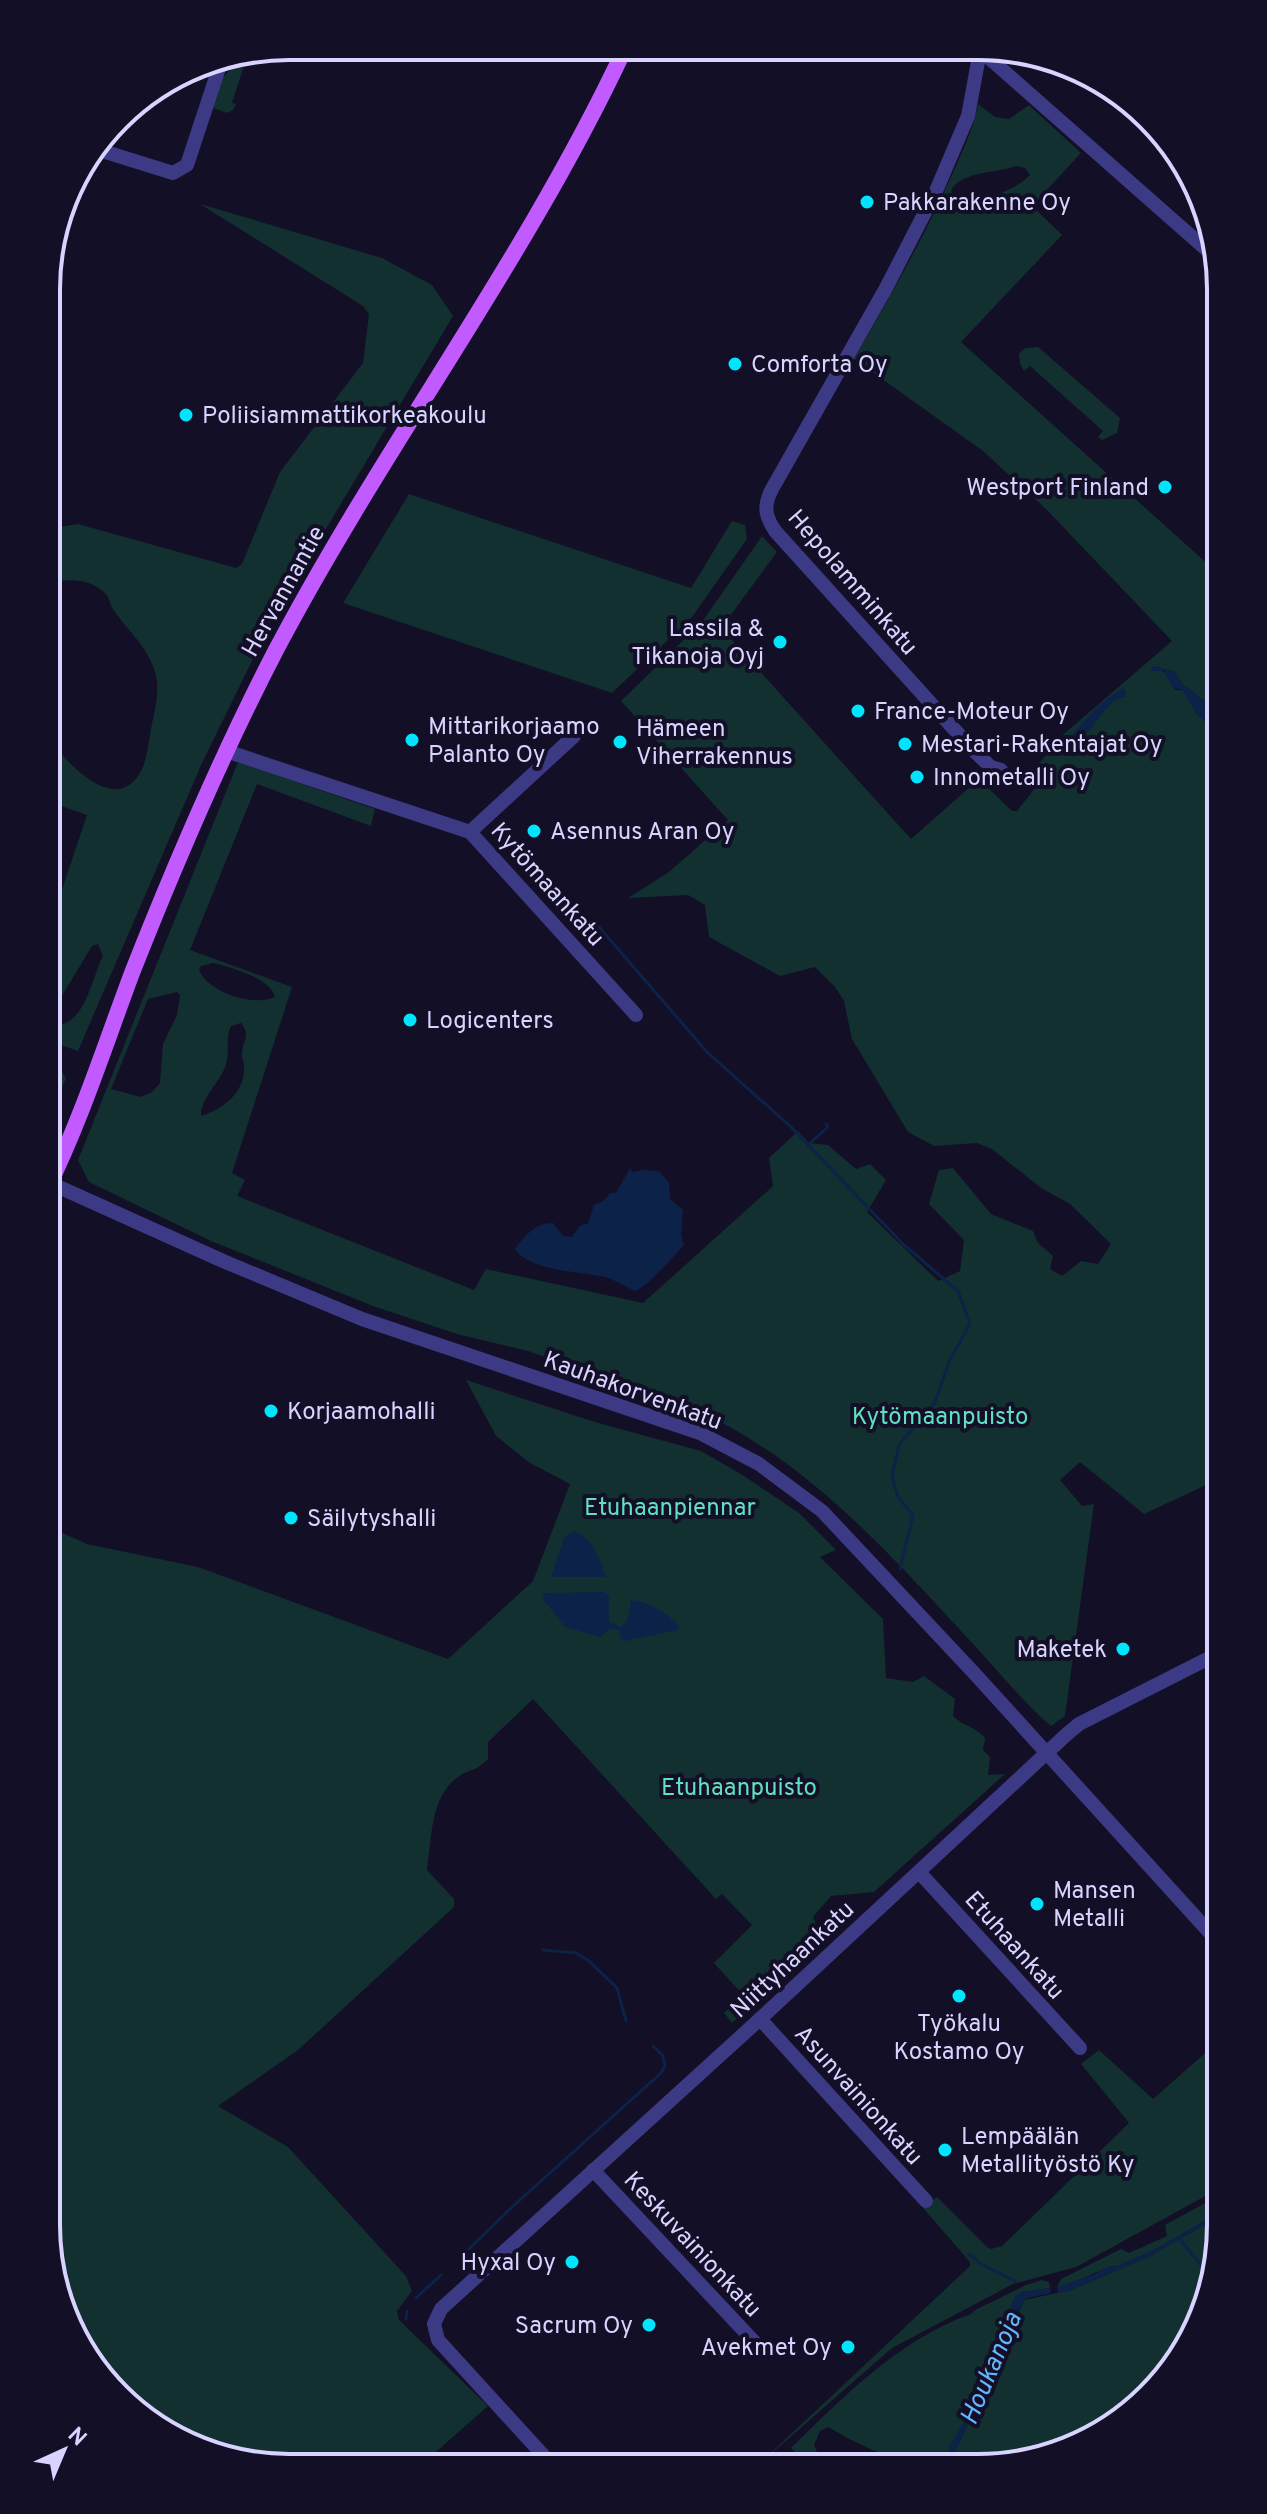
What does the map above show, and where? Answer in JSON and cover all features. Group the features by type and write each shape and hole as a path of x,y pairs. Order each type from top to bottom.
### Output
{"main road":[{"name":"Hervannantie","path":"60,1156 226,751 279,645 586,129 619,60"}],"street":[{"name":"Hepolamminkatu","path":"978,60 968,116 936,191 886,288 772,489 765,507 766,516 776,532 979,756 991,767 1001,770"},
{"path":"991,60 1203,247"},
{"path":"106,152 173,173 187,165 218,71"},
{"path":"470,832 574,736"},
{"name":"Kytömaankatu","path":"226,751 470,832 636,1015"},
{"name":"Kauhakorvenkatu","path":"60,1191 338,1310 700,1433 759,1464 822,1511 1207,1930"},
{"name":"Niittyhaankatu","path":"542,2454 438,2340 434,2324 441,2309 1079,1724 1207,1659"},
{"name":"Etuhaankatu","path":"919,1872 1080,2048"},
{"name":"Asunvainionkatu","path":"760,2019 926,2201"},
{"name":"Keskuvainionkatu","path":"593,2170 761,2349"}],"green space":[{"path":"244,66 232,103 236,104 233,110 227,113 213,108 225,75"},
{"name":"Kytömaanpuisto","path":"978,104 995,117 1009,119 1029,105 1081,153 1032,206 1062,235 961,342 1207,563 1207,703 1182,684 1175,672 1153,666 1167,674 1175,690 1183,690 1207,728 1207,1485 1144,1514 1080,1462 1060,1480 1082,1506 1094,1504 1065,1716 1051,1726 882,1547 815,1486 742,1434 702,1413 528,1351 457,1334 373,1306 211,1241 89,1182 78,1160 238,762 375,809 371,826 257,784 190,950 292,987 232,1173 245,1180 237,1196 474,1290 486,1269 643,1303 773,1186 769,1158 798,1131 809,1143 828,1145 856,1169 870,1164 886,1180 867,1212 938,1281 960,1271 964,1240 929,1204 939,1170 953,1168 991,1214 1033,1231 1038,1243 1053,1256 1050,1269 1062,1276 1081,1261 1098,1264 1111,1244 1070,1204 1041,1188 992,1149 977,1143 934,1146 908,1132 852,1039 844,1001 815,967 780,976 709,937 705,905 688,895 628,898 669,872 728,820 621,701 702,622 762,536 777,552 721,628 911,839 979,779 1012,811 1017,811 1039,783 1034,769 1065,733 1172,641 1046,509 983,451 854,359 932,217 971,129","holes":["1016,166 1025,168 1030,175 1004,192 972,199 953,195 951,190 964,179","213,963 249,974 266,984 275,997 266,1000 244,999 222,991 204,978 199,970 201,966","177,992 180,995 177,1015 163,1044 160,1083 152,1092 141,1097 111,1089 148,999","241,1023 246,1031 241,1084 225,1104 201,1116 204,1103 226,1064 231,1026"]},
{"path":"200,204 382,258 432,285 453,316 274,616 202,763 78,1051 60,1045 60,1024 68,1022 82,1007 103,956 98,944 92,946 60,1002 60,895 87,815 60,806 60,752 89,779 102,786 115,789 127,786 138,776 145,760 157,692 156,676 150,660 113,609 108,596 92,584 60,581 60,527 78,524 236,568 242,564 280,472 363,363 369,314 363,306"},
{"path":"1038,347 1120,418 1117,433 1102,440 1098,437 1103,431 1030,366 1024,371 1019,354 1025,348"},
{"path":"409,494 691,588 732,521 745,525 747,539 692,617 612,693 343,603"},
{"path":"60,1068 66,1078 60,1093"},
{"path":"466,1380 595,1422 701,1451 741,1474 799,1513 836,1550 820,1557 883,1619 886,1678 913,1682 924,1676 955,1699 953,1716 985,1738 983,1750 990,1757 988,1775 1005,1774 874,1892 831,1896 813,1917 822,1939 732,2023 724,2013 743,1995 714,1963 752,1925 722,1894 716,1899 533,1699 488,1742 488,1759 451,1783 438,1805 427,1870 454,1899 454,1907 298,2050 218,2106 288,2147 406,2276 412,2291 397,2311 399,2320 488,2406 434,2454 289,2454 230,2446 202,2437 175,2423 150,2407 117,2376 84,2326 64,2269 60,2225 60,1532 87,1544 198,1567 448,1659 533,1581 570,1484 530,1463 496,1436"},
{"path":"1099,2050 1153,2099 1207,2051 1207,2195 1076,2267 1013,2284 892,2348 770,2454 970,2266 970,2262 923,2208 937,2197 987,2247 1002,2246 1129,2123 1081,2064"},
{"path":"1207,2202 1207,2220 1156,2249 1057,2287 1061,2279 1121,2249 1129,2253 1167,2236 1165,2225"},
{"path":"1207,2223 1203,2269 1195,2298 1168,2352 1145,2382 1114,2409 1051,2442 1008,2452 956,2454 1024,2300 1071,2290 1150,2256"},
{"path":"1042,2280 1049,2282 1050,2288 1022,2292 1015,2297 992,2359 950,2454 882,2454 828,2427 820,2431 814,2445 818,2454 797,2454 791,2448 874,2371 920,2338"}],"water":[{"path":"1153,666 1175,672 1182,684 1204,700 1207,705 1207,728 1183,690 1173,688 1164,671 1151,671"},
{"path":"1122,688 1126,690 1126,697 1111,704 1082,737 1074,740 1073,734 1098,706"},
{"path":"630,1168 633,1172 659,1171 669,1183 670,1199 683,1210 681,1235 684,1245 640,1289 635,1291 605,1277 544,1266 522,1257 515,1249 531,1231 547,1223 553,1223 563,1236 572,1237 580,1226 588,1223 594,1205 610,1193 616,1193"},
{"path":"574,1531 591,1544 606,1577 551,1577 564,1538"},
{"path":"604,1592 609,1596 609,1622 621,1627 628,1619 631,1600 663,1612 679,1626 678,1630 624,1641 620,1631 610,1628 601,1637 565,1627 543,1599 544,1593"},
{"path":"1207,2220 1207,2223 1150,2256 1058,2293 1057,2287 1156,2249"},
{"name":"Houkanoja","path":"1050,2288 1051,2293 1027,2298 1022,2303 956,2454 950,2454 949,2447 964,2422 1015,2297 1022,2292"}],"waterway":[{"path":"599,927 707,1052 791,1127 903,1244 958,1291 970,1323 949,1362 935,1402 899,1445 892,1476 898,1497 913,1515 900,1569"},
{"path":"808,1145 828,1127 826,1124"},
{"path":"543,1950 576,1953 589,1961 617,1988 626,2021"},
{"path":"463,2255 661,2073 665,2066 663,2056 653,2046"},
{"path":"1180,2239 1203,2268"},
{"path":"969,2254 981,2264 1015,2281"},
{"path":"416,2298 441,2275"},
{"path":"406,2319 407,2311"}],"place":[{"name":"Pakkarakenne Oy","path":"867,202"},
{"name":"Comforta Oy","path":"735,364"},
{"name":"Poliisiammattikorkeakoulu","path":"186,415"},
{"name":"Westport Finland","path":"1165,487"},
{"name":"Lassila & Tikanoja Oyj","path":"780,642"},
{"name":"France-Moteur Oy","path":"858,711"},
{"name":"Mittarikorjaamo Palanto Oy","path":"412,740"},
{"name":"Hämeen Viherrakennus","path":"620,742"},
{"name":"Mestari-Rakentajat Oy","path":"905,744"},
{"name":"Innometalli Oy","path":"917,777"},
{"name":"Asennus Aran Oy","path":"534,831"},
{"name":"Logicenters","path":"410,1020"},
{"name":"Korjaamohalli","path":"271,1411"},
{"name":"Säilytyshalli","path":"291,1518"},
{"name":"Maketek","path":"1123,1649"},
{"name":"Mansen Metalli","path":"1037,1904"},
{"name":"Työkalu Kostamo Oy","path":"959,1996"},
{"name":"Lempäälän Metallityöstö Ky","path":"945,2150"},
{"name":"Hyxal Oy","path":"572,2262"},
{"name":"Sacrum Oy","path":"649,2325"},
{"name":"Avekmet Oy","path":"848,2347"}],"park label":[{"name":"Etuhaanpiennar","path":"670,1507"},
{"name":"Etuhaanpuisto","path":"739,1787"}]}
